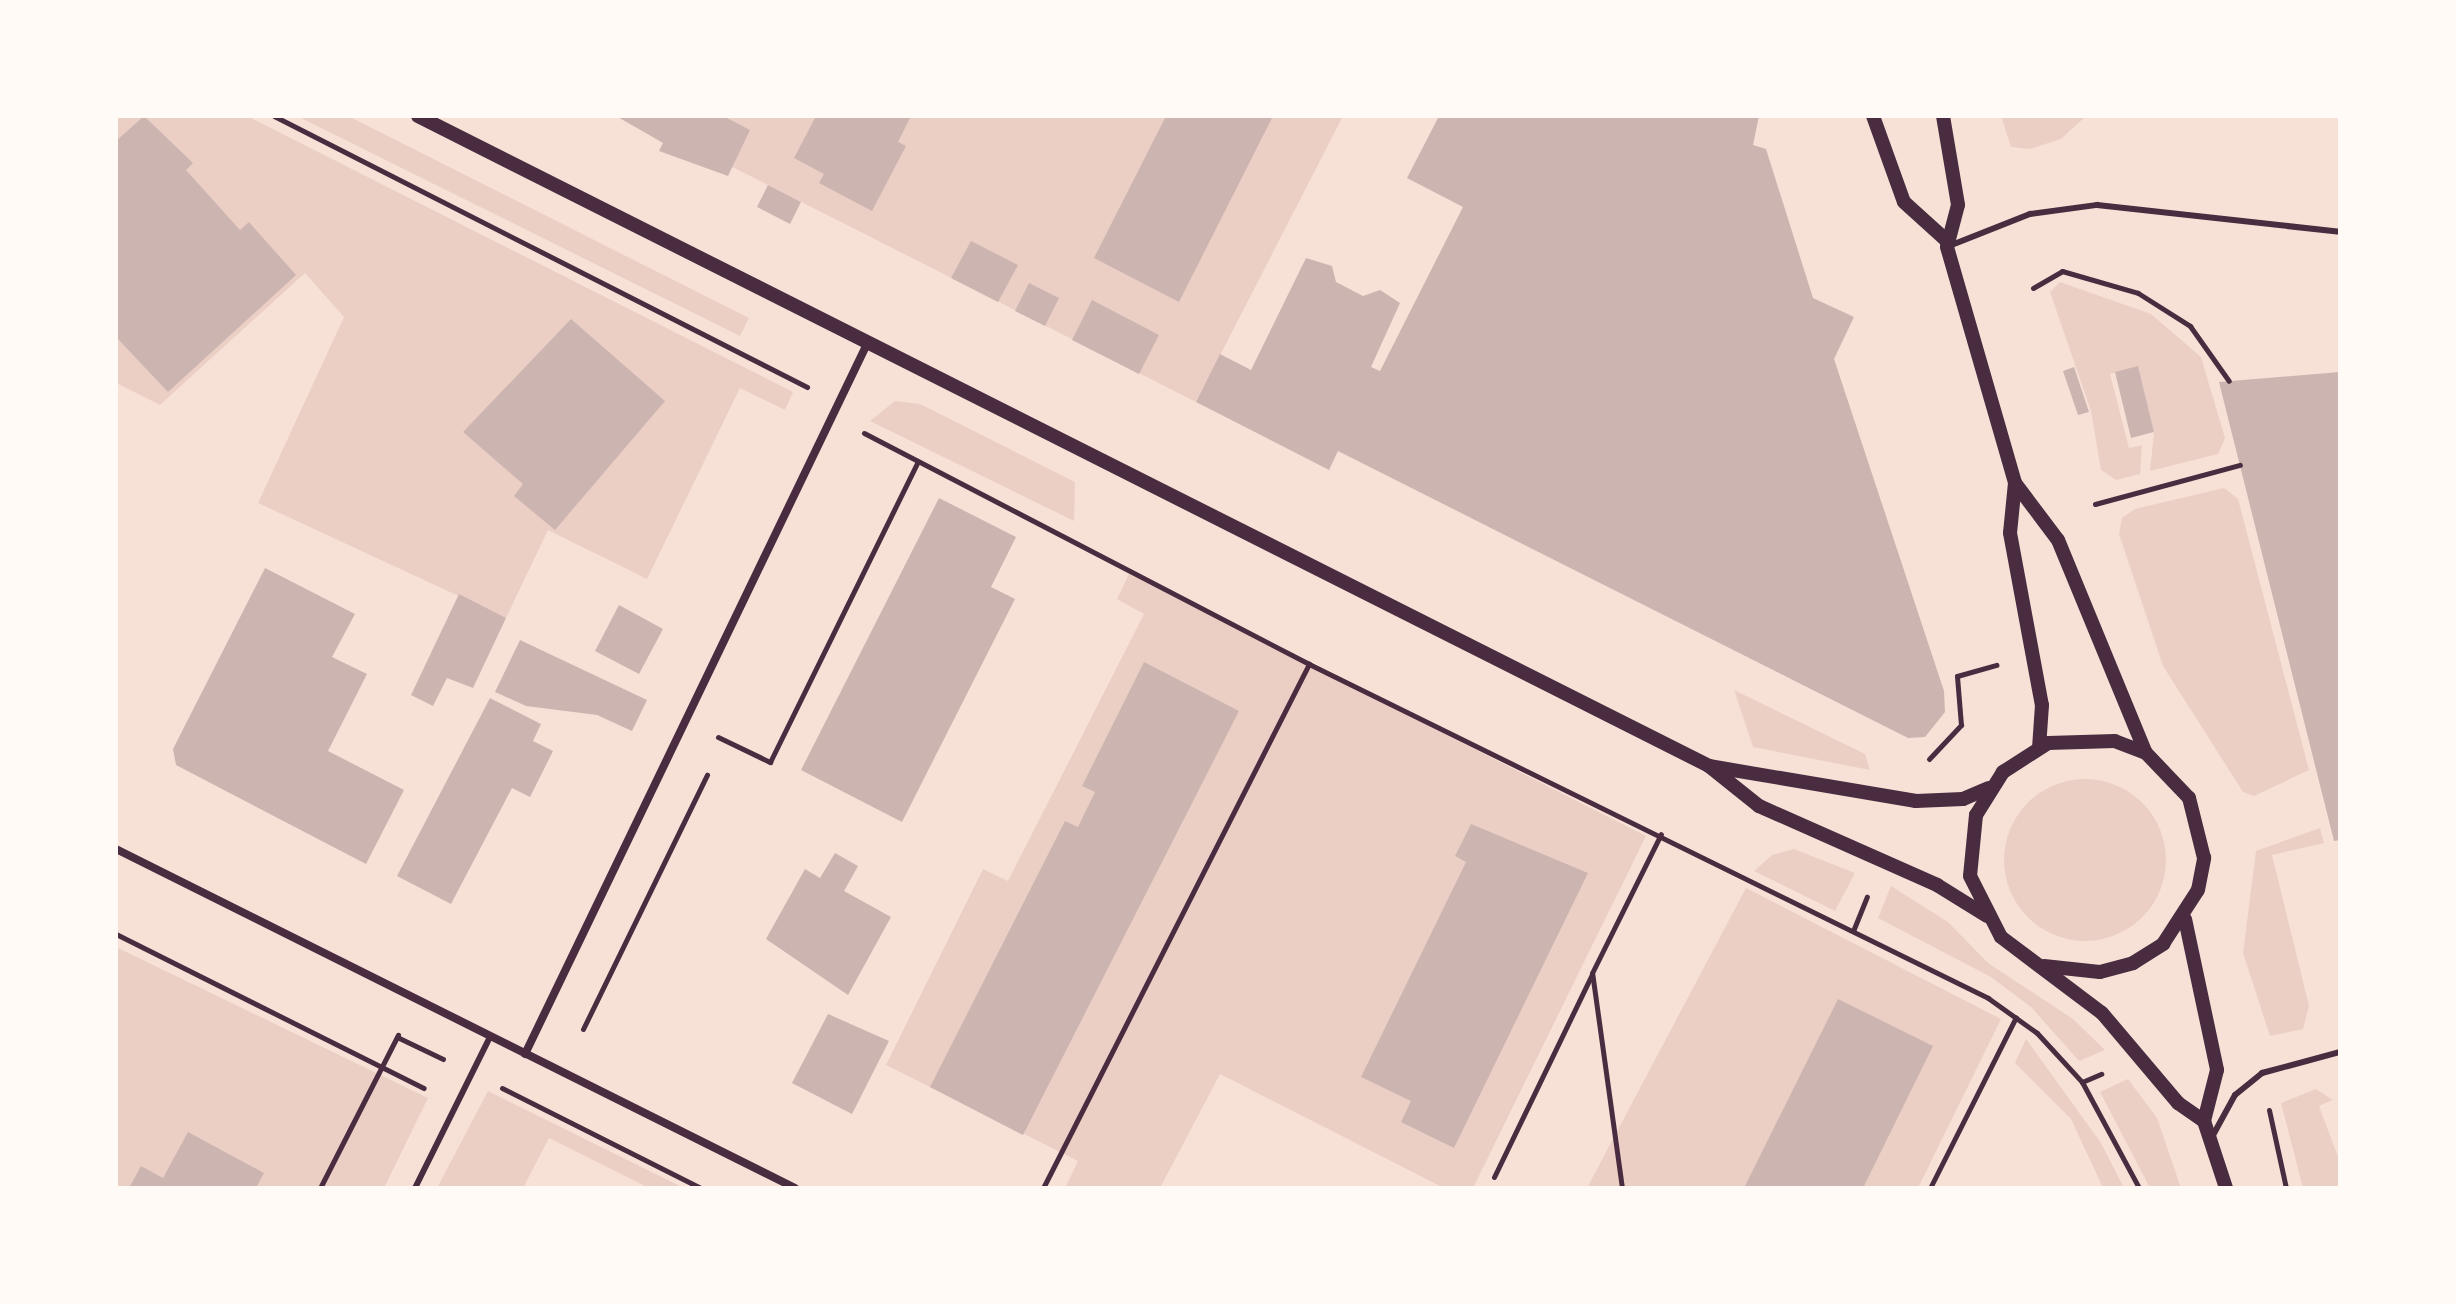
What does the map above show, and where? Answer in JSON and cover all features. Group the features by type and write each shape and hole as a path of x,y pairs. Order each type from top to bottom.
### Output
{"street":[{"path":"418,116 1709,766 1759,806 1937,885 1987,916"},
{"path":"1873,116 1904,202 1947,243 2015,483 2058,540 2146,753 2189,798 2200,828 2204,858 2185,919 2217,1070 2204,1121 2226,1188"},
{"path":"1943,116 1958,205 1947,243"},
{"path":"525,1054 868,342"},
{"path":"2015,483 2010,533 2042,705 2039,748"},
{"path":"1709,766 1916,801 1963,799 1989,788 2039,748 2081,737 2146,753"},
{"path":"1989,788 1969,845 1970,876 1987,916 2001,937 2044,966 2113,1025 2178,1103 2204,1121"},
{"path":"116,849 795,1188"},
{"path":"2044,966 2100,972 2133,963 2185,919"}],"lane":[{"path":"1947,243 2030,214 2097,205 2340,232"},
{"path":"415,1188 490,1037"},
{"path":"2211,1141 2235,1095 2262,1073 2340,1052"}],"path":[{"path":"274,116 805,384 833,417 1309,664 1661,834 2016,1017 2082,1082 2139,1188"},
{"path":"2033,288 2062,271 2138,293 2190,326 2229,381"},
{"path":"718,737 770,762 918,461"},
{"path":"2095,504 2240,465"},
{"path":"1920,759 1944,751 1961,725 1957,676 2009,662"},
{"path":"1043,1188 1309,664"},
{"path":"583,1029 707,775"},
{"path":"1494,1177 1661,834"},
{"path":"1853,931 1869,891"},
{"path":"116,934 457,1106"},
{"path":"1592,973 1622,1188"},
{"path":"1930,1188 2016,1017"},
{"path":"320,1188 402,1027"},
{"path":"397,1037 701,1188"},
{"path":"2082,1082 2108,1072"}],"shaded area":[{"path":"116,116 247,116 793,392 785,410 740,388 647,579 548,530 506,618 258,503 344,317 305,273 160,405 116,383"},
{"path":"297,116 348,116 749,318 740,336"},
{"path":"632,116 1343,116 1196,402"},
{"path":"2001,116 2086,116 2061,139 2030,149 2011,147"},
{"path":"2060,282 2151,314 2201,357 2225,438 2218,454 2150,471 2154,432 2138,367 2110,374 2129,448 2142,445 2140,474 2116,480 2101,470 2091,411 2050,292"},
{"path":"895,401 920,404 1075,482 1074,521 870,421"},
{"path":"2224,488 2238,499 2309,770 2254,796 2243,792 2163,666 2119,534 2122,518 2135,509"},
{"path":"1129,574 1646,836 1473,1188 1444,1188 1220,1074 1160,1188 1065,1188 1078,1161 886,1065 983,869 1008,881 1144,614 1117,599"},
{"path":"1734,690 1865,754 1870,770 1753,747"},
{"path":"2085,779 2116,785 2142,803 2160,829 2166,860 2160,891 2142,917 2116,935 2085,941 2054,935 2028,917 2010,891 2004,860 2010,829 2028,803 2054,785"},
{"path":"2320,828 2324,843 2272,855 2309,1006 2303,1029 2270,1036 2243,953 2256,851"},
{"path":"1794,849 1855,873 1835,911 1754,871 1772,855"},
{"path":"1891,886 1948,922 1988,963 2073,1019 2105,1050 2079,1061 2031,1007 1991,977 1878,918"},
{"path":"1746,888 2001,1019 1918,1188 1587,1188"},
{"path":"116,947 428,1098 384,1188 116,1188"},
{"path":"2026,1039 2101,1143 2124,1188 2103,1188 2071,1119 2015,1063"},
{"path":"2128,1079 2157,1118 2181,1188 2150,1188 2100,1092"},
{"path":"2316,1089 2333,1100 2319,1106 2340,1162 2340,1188 2303,1188 2281,1103"},
{"path":"488,1091 684,1188 649,1188 549,1138 523,1188 437,1188"}],"building":[{"path":"144,116 193,163 186,170 240,230 249,222 296,275 168,392 116,337 116,141"},
{"path":"616,116 723,116 750,130 728,176 659,151 663,143"},
{"path":"816,116 911,116 898,142 906,146 872,211 819,183 824,174 794,158"},
{"path":"1166,116 1273,116 1179,302 1094,258"},
{"path":"1439,116 1759,116 1753,145 1766,149 1813,298 1854,317 1834,359 1944,691 1945,712 1925,737 1908,738 1338,451 1329,470 1196,402 1220,354 1251,370 1306,258 1332,266 1336,282 1363,296 1380,290 1400,303 1371,367 1380,371 1463,207 1407,178"},
{"path":"768,185 801,202 790,224 757,207"},
{"path":"971,241 1018,265 998,302 951,278"},
{"path":"1029,283 1059,298 1045,326 1015,311"},
{"path":"1092,300 1159,335 1139,374 1072,340"},
{"path":"571,319 665,401 555,530 514,496 523,484 463,432"},
{"path":"2138,366 2154,432 2131,438 2115,372"},
{"path":"2074,367 2089,412 2078,415 2063,371"},
{"path":"2340,372 2340,840 2334,841 2219,382"},
{"path":"939,498 1016,537 991,587 1015,599 902,822 801,770"},
{"path":"265,568 355,614 332,657 367,674 328,751 404,790 366,864 176,765 173,749"},
{"path":"459,594 506,618 473,688 447,678 433,706 411,695"},
{"path":"619,605 663,629 639,674 595,651"},
{"path":"520,640 647,700 632,731 597,715 526,706 495,692"},
{"path":"1144,662 1239,711 1023,1135 930,1087 1065,821 1078,827 1095,792 1082,786"},
{"path":"490,698 541,724 533,741 553,751 530,797 512,788 451,904 397,876"},
{"path":"1471,824 1588,873 1454,1148 1401,1122 1411,1101 1361,1077 1466,862 1455,856"},
{"path":"835,853 858,866 844,891 891,917 848,995 766,939 805,869 820,878"},
{"path":"1838,999 1933,1046 1863,1188 1744,1188"},
{"path":"828,1014 889,1041 852,1114 792,1083"},
{"path":"188,1132 264,1173 256,1188 129,1188 141,1166 163,1178"}]}
